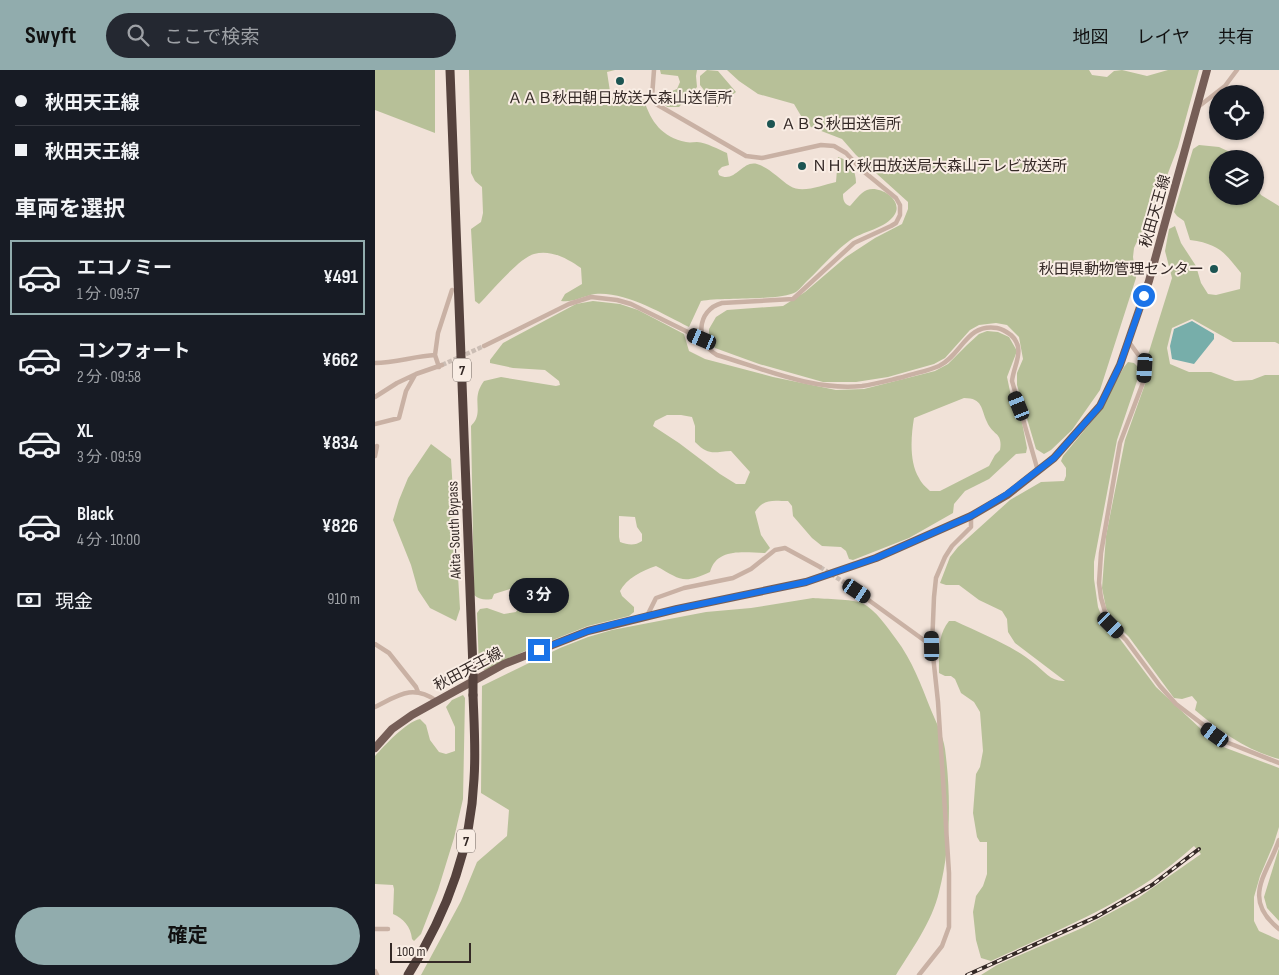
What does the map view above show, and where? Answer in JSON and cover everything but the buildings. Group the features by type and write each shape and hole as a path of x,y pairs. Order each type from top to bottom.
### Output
{"highway":[{"name":"Akita-South Bypass","path":"408,975 427,945 443,912 464,855 475,779 473,669 450,70"}],"main road":[{"name":"秋田天王線","path":"375,748 391,729 504,664 588,631 647,616 806,582 876,558 971,516 1007,494 1038,471 1069,443 1100,406 1120,365 1157,253 1207,70"}],"street":[{"path":"654,70 652,97 659,106 746,156 756,158 821,145 834,146 846,154 863,171 896,198 901,210 896,223 854,243 793,298 722,303 713,307 703,319 702,339 706,347 717,355 803,381 832,386 862,386 891,380 941,365 971,335 979,330 1000,328 1015,340 1019,349 1012,380 1038,471"},
{"path":"1196,109 1225,86 1237,70"},
{"path":"375,397 415,374 441,366 435,355 438,333 452,290"},
{"path":"484,346 569,304 591,297 617,300 631,304 702,339"},
{"path":"1129,342 1142,360 1145,368 1144,380 1120,443 1101,553 1099,583 1106,615 1111,625 1126,640 1160,686 1176,704 1226,742 1279,763"},
{"path":"375,363 435,355"},
{"path":"375,424 399,418 406,391 415,374"},
{"path":"375,456 377,446"},
{"path":"919,975 942,946 949,927 949,873 938,702 932,646 932,624 937,578 945,557 952,546 971,527 971,516"},
{"path":"647,616 656,598 684,588 733,578 751,569 775,550 785,548 820,566"},
{"path":"845,584 932,646"},
{"path":"375,644 389,653 418,692"},
{"path":"375,706 395,696 418,692 437,701"},
{"path":"1279,840 1266,868 1260,889 1259,901 1263,912 1279,928"},
{"path":"375,929 389,929"},
{"path":"375,971 377,975"}],"green space":[{"path":"375,70 435,70 435,133 375,110"},
{"path":"469,70 615,70 607,72 611,98 638,96 644,100 654,122 670,136 686,142 697,142 712,146 727,153 729,165 722,167 718,171 719,175 730,177 747,165 757,164 766,168 790,186 806,189 836,182 838,157 849,163 856,179 856,183 843,194 845,203 850,206 864,191 872,189 889,195 896,204 897,209 895,214 886,223 843,245 796,292 778,297 701,301 689,327 643,304 619,296 595,294 574,300 561,301 565,294 582,284 581,268 565,258 547,253 534,254 521,262 479,304 475,301 471,229 481,222 483,213 482,187 475,181 471,173"},
{"path":"660,70 697,70 697,87 679,107 667,107 660,99 662,95 677,89 680,82 678,76 661,74"},
{"path":"707,70 718,71 736,92 717,107 700,85 700,76"},
{"path":"727,70 1089,70 1092,75 1107,77 1114,71 1122,70 1147,76 1168,70 1199,70 1178,147 1165,181 1134,248 1133,257 1136,278 1100,390 1072,430 1051,450 1044,454 1036,449 1017,385 1017,373 1023,359 1019,337 1007,325 996,323 979,325 970,330 945,358 934,364 888,377 856,382 823,382 759,364 715,348 709,341 709,329 716,317 727,310 783,306 805,292 846,257 875,238 902,224 908,209 908,202 856,155 842,139 811,127 804,121 794,104 758,94"},
{"path":"1199,145 1219,147 1226,150 1209,150 1209,205 1264,205 1264,197 1279,206 1279,344 1275,342 1233,342 1192,319 1172,328 1167,348 1170,364 1189,372 1211,372 1235,381 1252,380 1265,375 1279,375 1279,759 1256,751 1214,726 1195,710 1197,702 1192,696 1182,699 1174,698 1129,637 1113,621 1106,608 1102,588 1106,536 1125,440 1149,373 1147,358 1172,278 1165,251 1169,229 1175,226 1181,243 1196,266 1201,283 1208,294 1216,295 1240,289 1241,273 1225,254 1208,244 1190,240 1184,221 1174,212 1193,149"},
{"path":"593,301 620,304 638,310 684,334 689,351 705,359 773,377 836,390 864,389 935,371 948,364 979,334 987,331 998,332 1009,337 1017,351 1007,377 1011,396 1021,417 1027,448 1026,453 1016,454 989,479 965,491 954,504 953,513 909,538 853,560 849,559 846,551 841,547 822,546 812,538 793,516 792,506 788,501 765,502 755,512 761,535 770,548 765,553 741,552 725,555 719,558 710,572 687,579 676,577 656,566 646,570 631,579 620,591 622,596 634,607 634,612 629,616 588,626 525,651 485,670 479,668 477,613 480,609 487,608 504,614 516,612 520,600 516,587 494,594 492,599 478,598 474,595 471,426 476,420 478,392 484,381 501,377 556,386 560,385 559,381 545,370 513,368 490,363 490,360 503,343 576,304","holes":["964,398 970,398 978,402 989,426 999,437 1000,450 989,466 940,491 930,491 920,480 912,457 914,418","667,415 692,417 695,426 695,442 708,451 731,451 750,472 745,484 736,484 720,474 653,426 655,421","619,516 635,517 637,527 642,534 642,541 637,544 629,544 620,542"]},
{"path":"1128,362 1134,363 1138,367 1137,381 1117,440 1094,562 1094,579 1098,607 1105,625 1120,639 1156,687 1218,745 1279,768 1279,827 1254,897 1254,921 1259,931 1279,940 1279,975 981,975 997,965 1082,928 1138,898 1201,854 1194,846 1171,865 1122,898 991,961 981,958 976,940 973,912 976,896 983,886 987,874 987,842 980,842 977,837 973,813 976,774 980,767 983,751 980,712 974,702 961,693 955,679 939,673 939,646 942,633 949,621 955,621 1017,651 1052,678 1065,681 1015,643 1008,632 1007,619 1002,611 979,600 959,585 940,583 950,557 958,547 1010,500 1041,482 1064,481 1066,468 1061,461 1063,456 1097,415"},
{"path":"431,444 451,459 460,609 456,621 430,608 418,590 411,565 393,520 408,478"},
{"path":"813,598 862,603 881,619 902,647 911,664 944,744 947,766 949,820 943,875 932,914 896,975 421,975 461,901 477,862 507,836 509,810 481,793 482,686 560,648 612,630 706,612 751,608"},
{"path":"463,695 465,698 463,799 454,838 438,890 421,934 414,941 406,924 393,914 393,885 375,884 375,756 408,724 420,719 426,725 430,740 439,752 446,754 455,751 455,727 446,707 452,700"},
{"path":"1279,848 1279,921 1267,908 1264,897"}],"water":[{"path":"1192,321 1214,334 1214,339 1194,364 1172,359 1170,346 1174,329"}],"tunnel":[{"path":"442,365 484,346"},
{"path":"820,567 845,583"}],"railway":[{"path":"967,975 1096,917 1152,885 1199,849"}],"place":[{"name":"ＡＡＢ秋田朝日放送大森山送信所","path":"620,81"},
{"name":"ＡＢＳ秋田送信所","path":"771,124"},
{"name":"ＮＨＫ秋田放送局大森山テレビ放送所","path":"802,166"},
{"name":"秋田県動物管理センター","path":"1214,269"}],"route":[{"path":"539,650 588,631 614,624 806,582 876,558 971,516 1007,494 1054,458 1100,406 1120,365 1144,296"}]}
